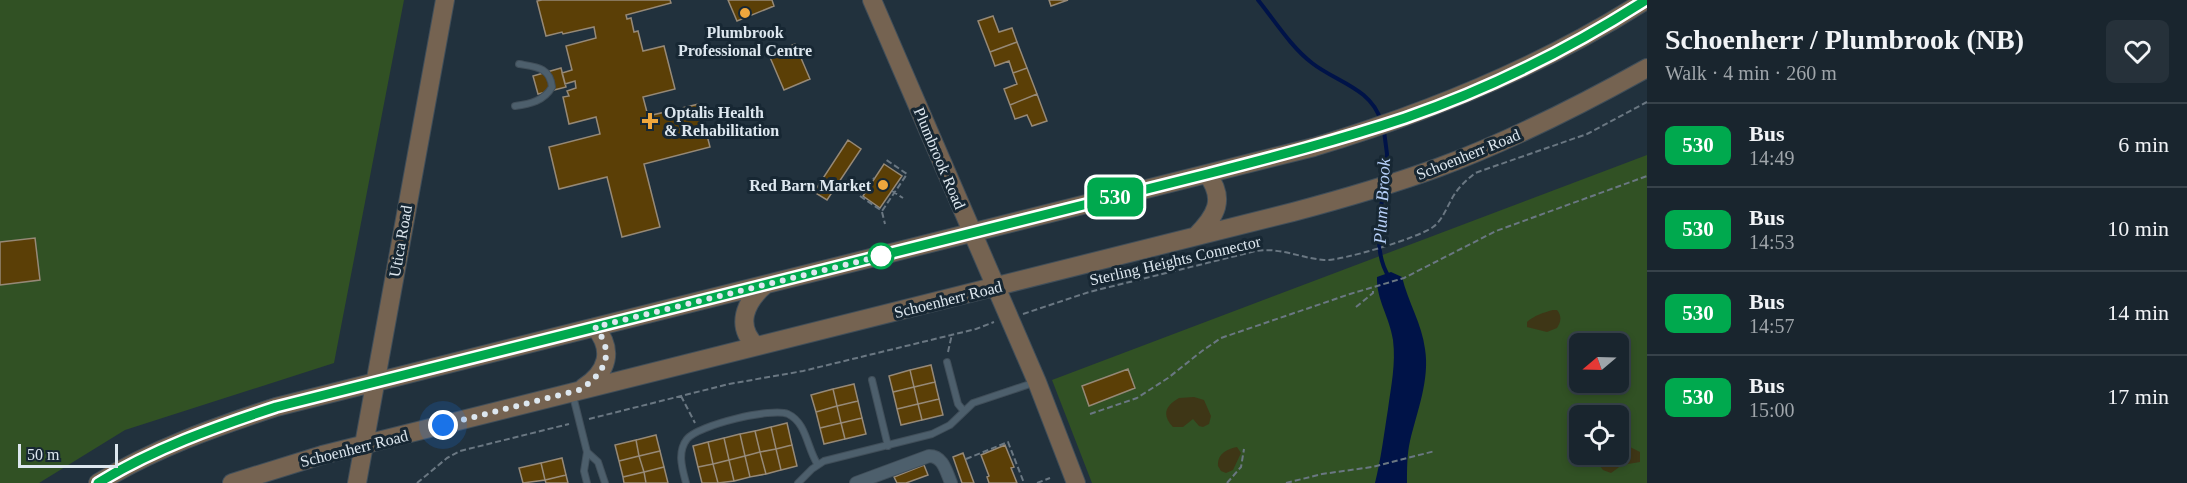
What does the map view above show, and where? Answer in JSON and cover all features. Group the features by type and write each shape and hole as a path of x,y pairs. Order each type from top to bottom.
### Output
{"main road":[{"name":"Utica Road","path":"357,483 445,0"},
{"name":"Plumbrook Road","path":"872,0 1037,382 1076,483"},
{"path":"98,483 155,453 218,426 276,407 1314,147 1462,96 1541,60 1646,0"},
{"name":"Schoenherr Road","path":"232,483 322,455 1330,202 1406,179 1515,136 1647,68"},
{"path":"1196,237 1211,220 1217,205 1217,192 1207,174"},
{"path":"756,346 747,334 744,316 751,299 765,285"},
{"path":"576,391 595,379 604,364 606,347 595,327"}],"street":[{"path":"856,483 928,456 936,456 941,460 951,483"}],"lane":[{"path":"515,106 525,105 545,97 552,87 549,74 545,70 519,64"},
{"path":"947,362 958,404 963,410"},
{"path":"872,380 888,446"},
{"path":"798,483 818,465 832,459 888,446 943,429 950,425 963,410 980,400 1037,382"},
{"path":"576,391 587,452 584,471 586,483"},
{"path":"686,483 681,453 687,438 698,430 771,412 788,414 800,424 818,465"},
{"path":"587,452 598,462 605,483"}],"path":[{"name":"Sterling Heights Connector","path":"1024,314 1089,292 1256,251 1279,250 1326,260 1352,255 1419,234 1436,225 1456,192 1475,173 1587,134 1647,102"},
{"path":"882,211 907,174 885,159"},
{"path":"1090,414 1137,398 1221,338 1400,279 1496,231 1647,176"},
{"path":"893,192 903,198"},
{"path":"860,196 882,211 885,224"},
{"path":"1356,307 1373,293 1374,288"},
{"path":"589,419 729,384 803,372 994,322"},
{"path":"947,362 952,334"},
{"path":"681,396 698,430"},
{"path":"417,483 447,458 460,451 570,424"},
{"path":"966,459 1008,442 1024,483"},
{"path":"1227,483 1241,468 1244,449"},
{"path":"1286,483 1434,451"},
{"path":"1037,483 1050,478"}],"green space":[{"path":"0,0 404,0 334,363 125,430 39,483 0,483"},
{"path":"1647,155 1647,483 1092,483 1052,380"}],"sand":[{"path":"1553,310 1559,312 1560,321 1557,328 1547,332 1527,327 1527,322 1532,318"},
{"path":"1194,397 1204,400 1211,416 1209,424 1199,426 1193,419 1183,427 1173,427 1166,414 1168,407 1179,398"},
{"path":"1629,446 1640,452 1640,462 1629,464"},
{"path":"1237,447 1241,453 1233,470 1226,473 1221,471 1218,462 1221,455"},
{"path":"1600,465 1622,465 1611,473"}],"shaded area":[{"path":"1391,272 1402,277 1418,322 1425,349 1426,372 1409,446 1407,483 1375,483 1381,456 1394,358 1393,340 1379,293 1377,277"}],"building":[{"name":"Optalis Health & Rehabilitation","path":"670,0 671,3 626,15 627,19 631,18 634,32 638,31 643,51 664,46 675,89 643,97 648,116 699,104 710,147 644,164 660,227 622,237 607,177 559,189 549,147 600,134 596,117 569,124 563,97 569,96 567,91 576,88 575,81 565,84 562,73 572,70 566,46 596,38 594,27 546,36 537,1"},
{"name":"Plumbrook Professional Centre","path":"728,0 772,0 774,6 737,21"},
{"path":"1049,0 1068,0 1051,6"},
{"path":"993,16 999,32 1012,28 1017,42 990,52 978,21"},
{"path":"1017,42 1027,68 1013,73 1009,61 995,66 990,52"},
{"path":"795,44 810,79 784,90 769,55"},
{"path":"561,68 566,87 538,94 533,76"},
{"path":"1027,68 1037,94 1010,105 1004,89 1017,84 1013,73"},
{"path":"1037,94 1047,121 1032,126 1027,115 1015,119 1010,105"},
{"path":"848,140 861,149 827,200 814,192"},
{"name":"Red Barn Market","path":"884,164 902,176 880,208 863,196"},
{"path":"35,238 40,280 0,285 0,242"},
{"path":"931,365 935,382 914,387 910,370"},
{"path":"1128,369 1135,388 1089,406 1082,386"},
{"path":"910,370 914,387 893,392 889,376"},
{"path":"935,382 939,399 918,404 914,387"},
{"path":"854,384 858,401 837,406 833,389"},
{"path":"914,387 918,404 897,409 893,392"},
{"path":"833,389 837,406 816,412 811,395"},
{"path":"939,399 943,415 922,420 918,404"},
{"path":"858,401 862,418 841,423 837,406"},
{"path":"918,404 922,420 901,425 897,409"},
{"path":"837,406 841,423 820,428 816,412"},
{"path":"862,418 866,434 845,439 841,423"},
{"path":"787,423 792,445 776,449 771,427"},
{"path":"841,423 845,439 824,444 820,428"},
{"path":"771,427 776,449 760,452 755,431"},
{"path":"755,431 760,452 745,456 740,434"},
{"path":"740,434 745,456 729,460 724,438"},
{"path":"656,435 660,451 639,456 636,440"},
{"path":"724,438 729,460 713,464 708,442"},
{"path":"636,440 639,456 619,461 615,445"},
{"path":"708,442 713,464 698,467 693,446"},
{"path":"792,445 797,466 781,470 776,449"},
{"path":"1005,445 1014,467 1011,468 1017,483 989,483 987,477 989,476 981,455"},
{"path":"776,449 781,470 766,474 760,452"},
{"path":"660,451 664,467 644,472 639,456"},
{"path":"760,452 766,474 750,477 745,456"},
{"path":"963,453 974,483 962,483 953,457"},
{"path":"639,456 644,472 623,477 619,461"},
{"path":"745,456 750,477 734,481 729,460"},
{"path":"562,458 566,475 545,480 541,463"},
{"path":"729,460 734,481 718,483 713,464"},
{"path":"541,463 545,480 523,483 519,468"},
{"path":"713,464 718,483 702,483 698,467"},
{"path":"924,465 928,475 906,483 897,483 894,477"},
{"path":"664,467 668,483 646,483 644,472"},
{"path":"644,472 646,483 624,483 623,477"},
{"path":"566,475 568,483 546,483 545,480"}],"waterway":[{"name":"Plum Brook","path":"1258,0 1304,57 1321,70 1361,93 1376,110 1381,121"},
{"name":"Plum Brook","path":"1384,131 1387,154 1385,180"},
{"name":"Plum Brook","path":"1383,191 1379,246 1389,277"}],"bus line":[{"name":"530","path":"98,483 186,439 276,407 807,275 1351,136 1462,96 1500,79 1577,41 1646,0"}],"place":[{"name":"Plumbrook Professional Centre","path":"745,13"},
{"name":"Optalis Health & Rehabilitation","path":"650,121"},
{"name":"Red Barn Market","path":"883,185"}],"route":[{"path":"443,425 579,390 589,384 600,372 606,355 604,340 595,327 881,256"}]}
